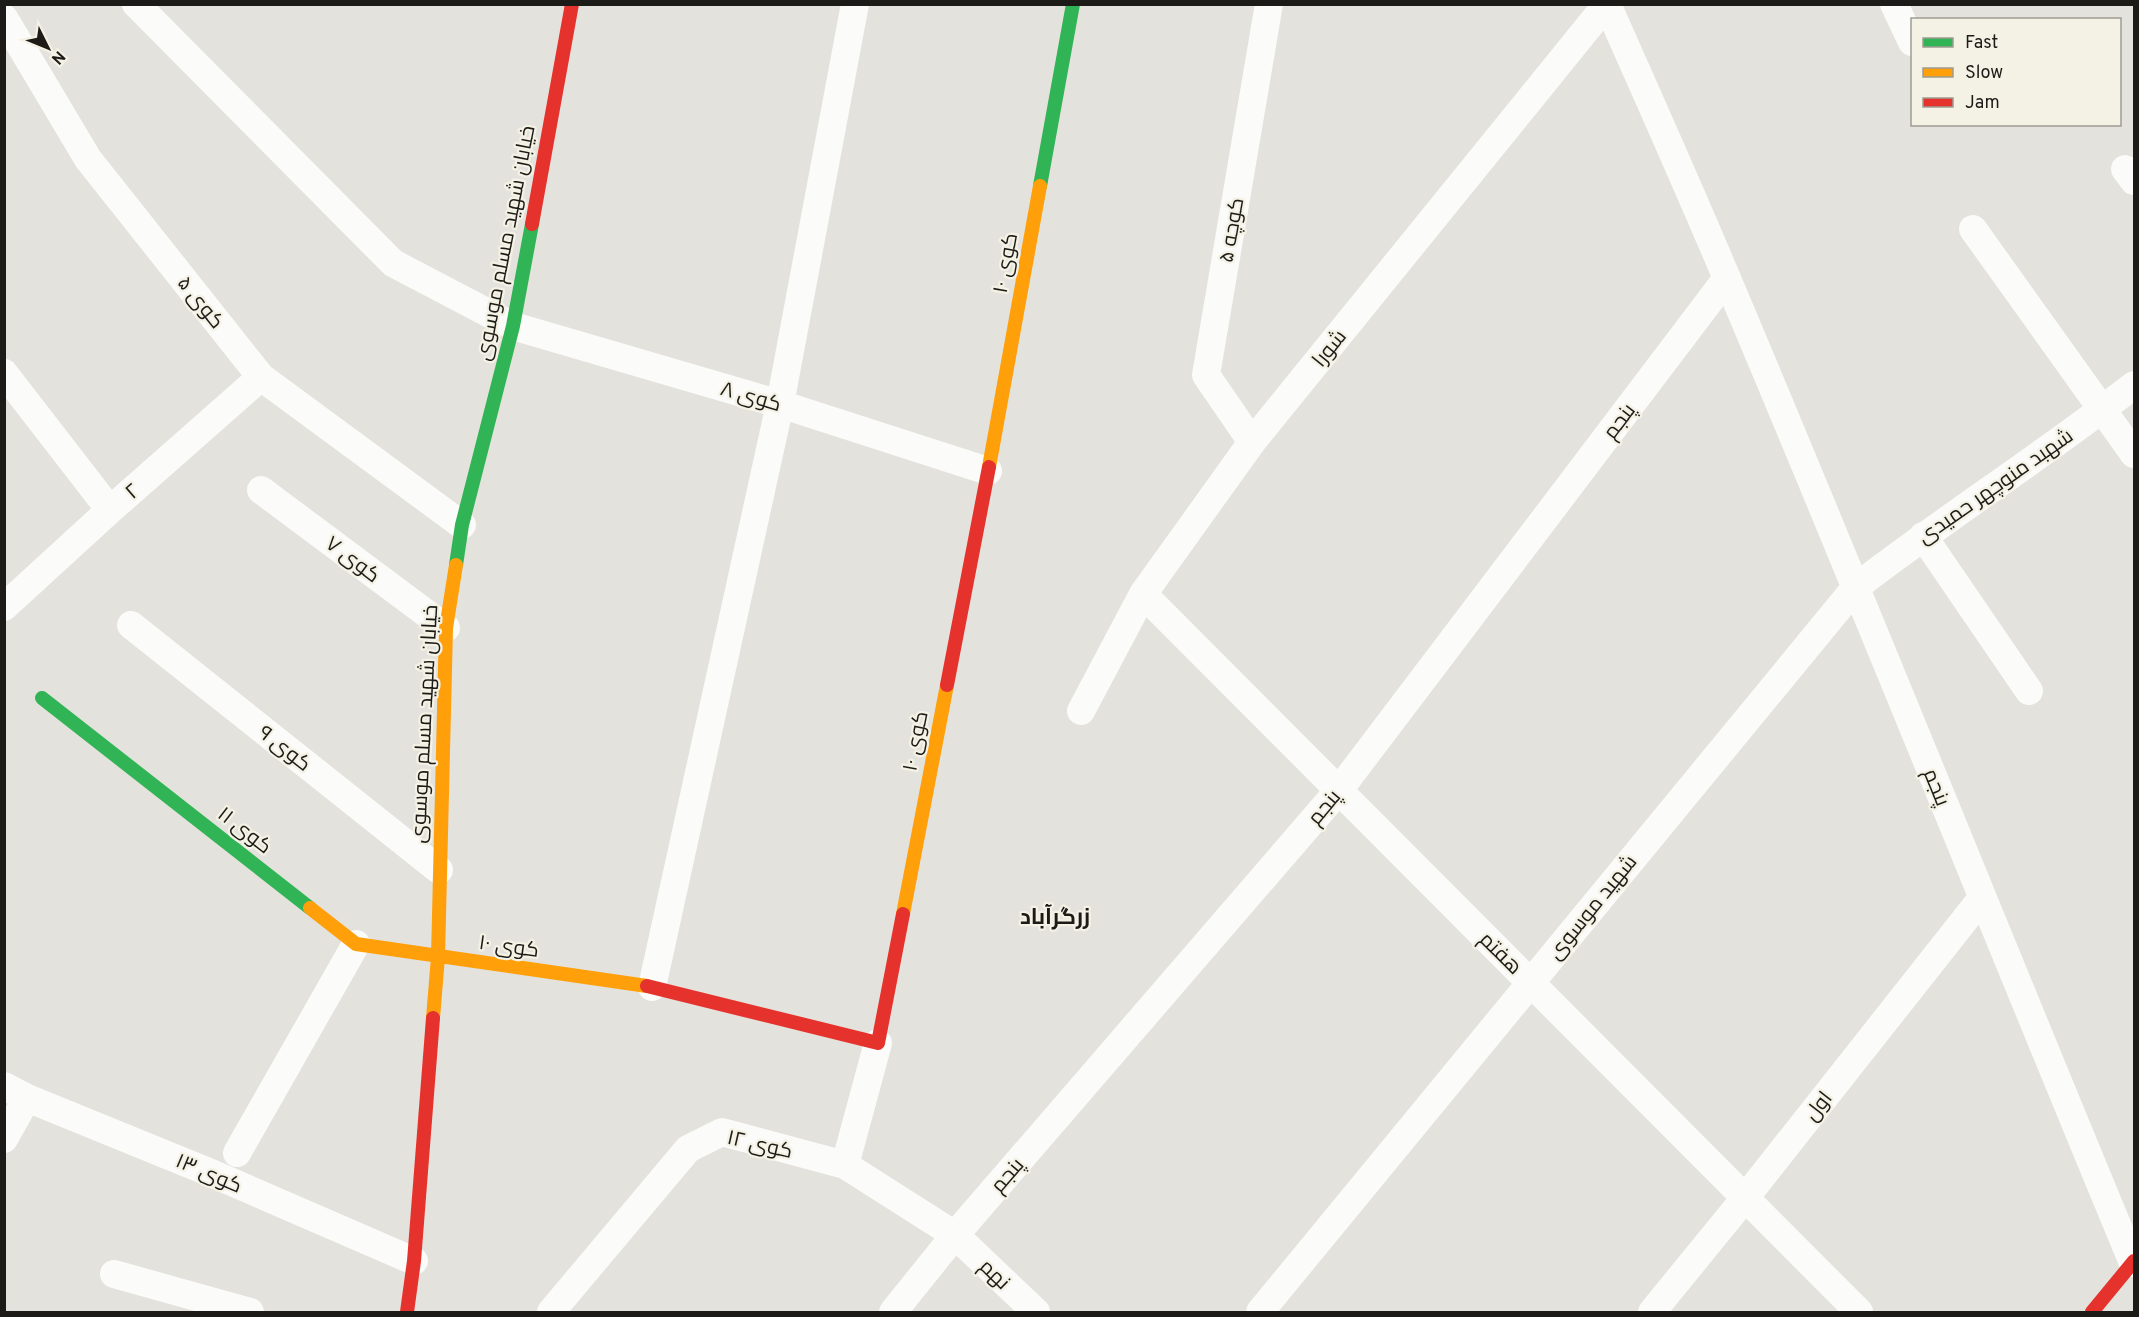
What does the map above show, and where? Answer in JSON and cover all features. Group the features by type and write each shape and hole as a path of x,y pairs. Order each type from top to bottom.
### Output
{"street":[{"name":"کوی ۸","path":"136,4 393,263 513,326 780,404 988,471"},
{"name":"خیابان شهید مسلم موسوی","path":"407,1312 414,1261 438,957 446,628 462,525 513,326 572,4"},
{"path":"652,987 780,404 855,4"},
{"name":"کوی ۱۰","path":"438,957 652,987 878,1043 988,471 1073,4"},
{"name":"کوچه ۵","path":"1252,442 1206,375 1269,4"},
{"name":"شورا","path":"1081,711 1143,594 1252,442 1607,4"},
{"name":"پنجم","path":"1607,4 1727,278 2134,1262"},
{"path":"1894,4 1911,40"},
{"name":"کوی ۵","path":"4,18 88,159 261,377 462,525"},
{"path":"1973,229 2134,454"},
{"name":"پنجم","path":"893,1312 955,1235 1339,790 1727,278"},
{"path":"4,373 110,510"},
{"name":"۲","path":"4,607 261,377"},
{"name":"شهبد منوچهر حمیدی","path":"1856,586 2134,385"},
{"name":"کوی ۷","path":"261,490 446,628"},
{"path":"1923,536 2029,692"},
{"name":"شهید موسوی","path":"1260,1312 1856,586"},
{"name":"هفتم","path":"1143,594 1859,1312"},
{"name":"کوی ۹","path":"131,626 439,870"},
{"name":"کوی ۱۱","path":"42,698 356,944 438,957"},
{"name":"اول","path":"1652,1312 1982,898"},
{"path":"237,1153 356,944"},
{"path":"845,1165 878,1043"},
{"path":"4,1139 16,1092"},
{"name":"کوی ۱۳","path":"16,1092 414,1261"},
{"name":"کوی ۱۲","path":"552,1312 688,1149 722,1131 845,1165 955,1235"},
{"name":"نهم","path":"955,1235 1036,1312"},
{"path":"2092,1312 2134,1262"},
{"path":"114,1274 250,1312"}],"traffic: fast":[{"path":"1040,186 1073,4"},
{"path":"456,565 462,525 513,326 532,224"},
{"path":"42,698 310,908"}],"traffic: slow":[{"path":"989,467 1040,186"},
{"path":"433,1018 438,957 446,628 456,565"},
{"path":"903,914 947,685"},
{"path":"310,908 356,944 647,986"}],"traffic: jam":[{"path":"532,224 572,4"},
{"path":"947,685 989,467"},
{"path":"647,986 878,1043 903,914"},
{"path":"407,1312 414,1261 433,1018"},
{"path":"2092,1312 2134,1261"}],"district":[{"name":"زرگرآباد","path":"1055,916"}]}
